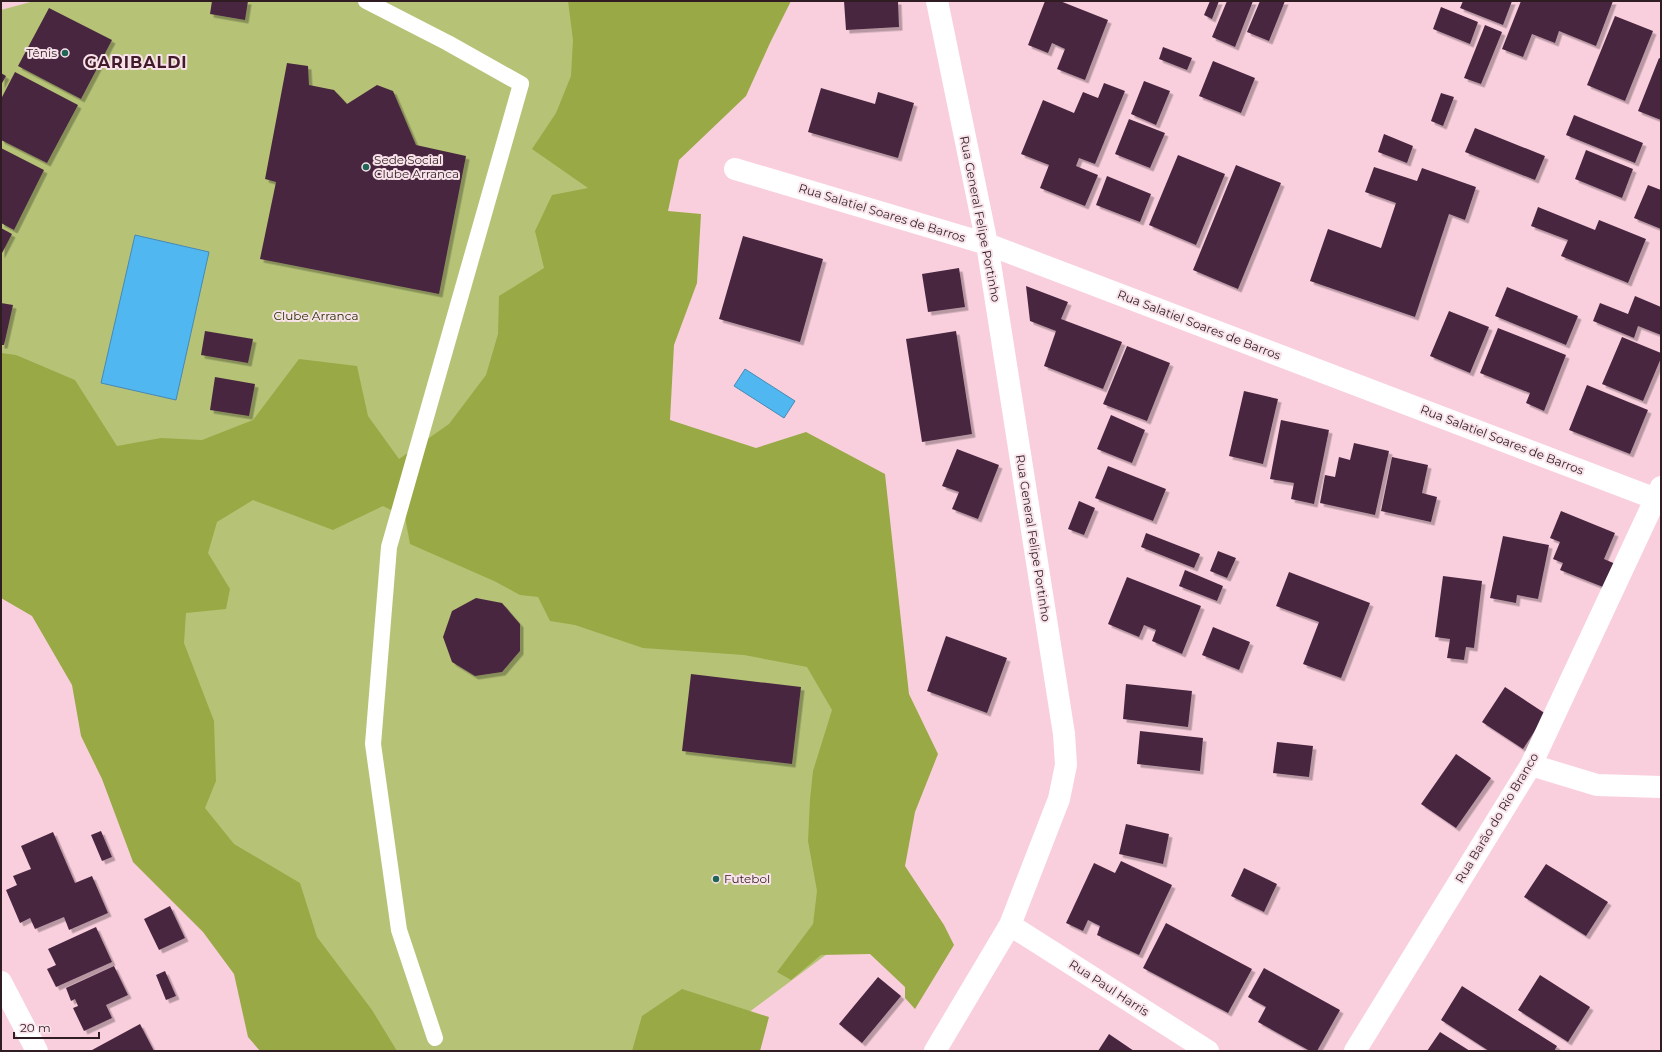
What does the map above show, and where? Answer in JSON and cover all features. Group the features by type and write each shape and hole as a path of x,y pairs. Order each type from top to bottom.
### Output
{"street":[{"name":"Rua General Felipe Portinho","path":"935,1051 1010,925 1059,800 1066,765 1062,718 987,244 937,1"},
{"name":"Rua Salatiel Soares de Barros","path":"735,169 987,244 1659,493"},
{"name":"Rua Barão do Rio Branco","path":"1355,1051 1531,765 1659,493"},
{"path":"1531,765 1597,785 1661,787"},
{"name":"Rua Paul Harris","path":"1010,925 1208,1051"},
{"path":"1,982 37,1051"}],"lane":[{"path":"366,1 448,42 521,84 389,547 373,744 399,930 435,1038"}],"green space":[{"name":"Clube Arranca","path":"34,1 657,1 617,499 807,524 874,919 697,1051 339,1051 1,538 1,10"},
{"path":"568,1 791,1 746,96 679,160 668,211 701,214 697,283 674,345 670,420 756,448 806,432 885,474 909,694 938,754 915,812 905,866 944,925 954,945 915,1009 905,998 905,987 870,954 821,955 791,980 777,972 813,924 817,891 808,841 810,800 813,771 832,710 807,667 744,655 643,648 575,625 550,621 538,597 520,595 494,581 410,544 405,517 383,506 333,530 253,500 217,522 208,553 230,589 226,609 186,613 184,643 214,721 216,781 205,808 234,844 300,883 317,937 372,1010 397,1051 260,1051 248,1037 234,974 203,932 133,862 102,779 81,736 72,685 32,616 1,598 1,353 16,355 75,380 117,446 161,438 202,440 253,420 299,359 357,366 368,416 399,459 449,424 486,375 498,334 499,296 544,268 535,231 552,195 588,188 532,149 556,113 571,76 573,40"},
{"path":"682,989 769,1017 760,1051 632,1051 642,1016"}],"water":[{"path":"135,235 209,252 176,400 101,383"},
{"path":"745,369 795,401 784,418 734,386"}],"building":[{"path":"212,1 248,1 245,20 210,14"},
{"path":"844,1 898,1 899,27 846,30"},
{"path":"1045,1 1060,1 1108,20 1085,80 1057,69 1065,49 1052,43 1048,53 1028,45"},
{"path":"1210,1 1219,1 1212,19 1204,15"},
{"path":"1227,1 1253,1 1235,47 1212,37"},
{"path":"1260,1 1285,1 1269,41 1247,32"},
{"path":"1463,1 1512,1 1503,25 1460,8"},
{"path":"1521,1 1613,1 1596,46 1559,31 1555,43 1532,34 1523,57 1502,49"},
{"path":"1441,7 1478,22 1470,44 1433,29"},
{"name":"Tênis","path":"49,8 112,40 81,99 18,66"},
{"path":"1615,16 1653,31 1625,101 1587,85"},
{"path":"1485,25 1502,32 1481,84 1464,78"},
{"path":"1163,47 1192,58 1187,70 1159,59"},
{"path":"1659,58 1661,59 1661,120 1638,111"},
{"path":"1213,61 1255,78 1241,113 1199,96"},
{"name":"Sede Social Clube Arranca","path":"287,63 308,66 309,85 334,90 347,104 377,85 393,91 416,145 466,156 439,294 260,259 276,182 265,179"},
{"name":"Tênis","path":"15,72 78,105 47,163 1,140 1,99"},
{"name":"Tênis","path":"1,73 6,76 1,85"},
{"path":"1144,81 1170,91 1156,125 1131,114"},
{"path":"1104,83 1125,91 1095,164 1079,158 1076,166 1098,175 1085,206 1040,188 1049,165 1021,154 1043,100 1074,113 1083,92 1098,98"},
{"path":"821,88 875,104 878,92 914,103 898,158 808,132"},
{"path":"1441,93 1454,97 1443,126 1431,121"},
{"path":"1574,115 1643,143 1635,163 1566,135"},
{"path":"1129,119 1165,133 1150,168 1115,154"},
{"path":"1475,128 1545,156 1535,180 1465,152"},
{"path":"1384,134 1413,146 1407,163 1378,152"},
{"path":"1,148 44,170 14,230 1,223"},
{"path":"1586,150 1633,169 1622,198 1575,179"},
{"path":"1178,155 1225,174 1196,245 1149,225"},
{"path":"1236,165 1281,183 1238,289 1193,270"},
{"path":"1374,167 1417,181 1422,168 1476,187 1465,220 1449,214 1415,317 1310,281 1328,229 1381,248 1396,203 1365,192"},
{"path":"1107,176 1151,194 1140,222 1096,205"},
{"path":"1648,185 1661,190 1661,229 1634,218"},
{"path":"1538,207 1595,230 1599,220 1646,239 1628,283 1561,256 1568,240 1531,226"},
{"path":"1,228 12,234 1,255"},
{"path":"743,236 823,259 800,342 719,319"},
{"path":"959,268 965,307 928,312 922,274"},
{"path":"1026,286 1068,302 1061,319 1122,342 1103,389 1044,366 1056,331 1030,321"},
{"path":"1507,287 1578,316 1566,345 1495,316"},
{"path":"1635,296 1661,307 1661,335 1638,326 1634,338 1593,321 1600,303 1628,314"},
{"path":"1,303 13,305 4,345 1,345"},
{"path":"1449,311 1489,327 1470,373 1430,356"},
{"path":"1498,328 1566,355 1544,411 1526,403 1530,393 1480,373"},
{"path":"205,331 253,339 248,363 201,355"},
{"path":"956,331 972,434 922,442 906,339"},
{"path":"1622,337 1661,353 1661,358 1643,401 1602,384"},
{"path":"1127,346 1170,363 1147,421 1103,404"},
{"path":"215,377 255,384 249,416 210,410"},
{"path":"1587,385 1648,410 1630,454 1569,430"},
{"path":"1244,391 1278,399 1263,464 1229,456"},
{"path":"1111,415 1145,430 1132,463 1097,449"},
{"path":"1281,420 1329,430 1314,504 1291,499 1294,483 1270,479"},
{"path":"1354,443 1389,451 1375,515 1320,503 1325,475 1335,477 1339,457 1350,460"},
{"path":"957,449 999,465 978,519 952,509 959,492 942,486"},
{"path":"1392,457 1428,465 1422,493 1437,497 1431,522 1381,511"},
{"path":"1108,466 1166,489 1153,521 1095,498"},
{"path":"1079,501 1095,508 1084,535 1068,529"},
{"path":"1561,511 1615,533 1604,559 1618,565 1608,589 1560,570 1563,563 1553,559 1560,542 1550,538"},
{"path":"1146,533 1200,554 1194,568 1141,547"},
{"path":"1503,536 1549,545 1538,599 1517,595 1516,603 1490,598"},
{"path":"1218,551 1236,558 1227,578 1210,571"},
{"path":"1185,570 1223,586 1217,601 1179,586"},
{"path":"1289,572 1370,603 1341,678 1303,664 1319,622 1276,606"},
{"path":"1443,576 1482,581 1474,648 1466,647 1464,660 1447,658 1450,639 1435,637"},
{"path":"1127,577 1201,606 1182,654 1152,641 1156,630 1144,625 1139,637 1108,624"},
{"path":"476,598 502,603 520,624 520,651 502,672 475,676 452,662 443,637 452,611"},
{"path":"1213,627 1250,642 1239,670 1202,655"},
{"path":"946,636 1007,658 987,713 927,691"},
{"path":"691,674 801,687 792,764 682,751"},
{"path":"1126,684 1192,691 1188,727 1123,719"},
{"path":"1505,687 1546,714 1523,749 1482,722"},
{"path":"1140,731 1203,738 1200,771 1137,764"},
{"path":"1277,742 1313,746 1309,777 1273,773"},
{"path":"1456,754 1491,778 1456,828 1421,804"},
{"path":"1126,824 1169,834 1163,864 1119,854"},
{"path":"101,831 112,857 102,861 91,835"},
{"path":"53,832 75,883 92,876 108,913 69,930 64,917 35,929 30,918 20,923 6,890 17,885 13,876 31,869 21,846"},
{"path":"1121,861 1172,885 1139,955 1097,935 1100,926 1088,920 1083,931 1066,923 1094,863 1115,873"},
{"path":"1546,864 1608,902 1586,936 1524,897"},
{"path":"1244,868 1277,884 1264,912 1231,896"},
{"path":"170,906 185,938 159,950 144,919"},
{"path":"1166,923 1252,969 1228,1013 1143,968"},
{"path":"96,927 112,962 56,987 47,969 56,965 48,949"},
{"path":"114,966 128,995 106,1005 112,1018 84,1031 73,1008 78,1006 75,999 71,1001 66,988"},
{"path":"1264,968 1340,1010 1317,1051 1310,1051 1258,1022 1266,1007 1248,997"},
{"path":"165,971 176,996 166,1000 156,975"},
{"path":"1540,975 1590,1007 1568,1042 1518,1010"},
{"path":"878,977 901,996 862,1043 839,1024"},
{"path":"1462,986 1557,1046 1554,1051 1489,1051 1441,1020"},
{"path":"140,1024 154,1051 92,1051 92,1050"},
{"path":"1440,1032 1470,1051 1427,1051"},
{"path":"1109,1034 1134,1051 1098,1051"}],"place":[{"name":"Tênis","path":"65,53"},
{"name":"Sede Social Clube Arranca","path":"366,167"},
{"name":"Futebol","path":"716,879"}],"district":[{"name":"GARIBALDI","path":"136,62"}]}
